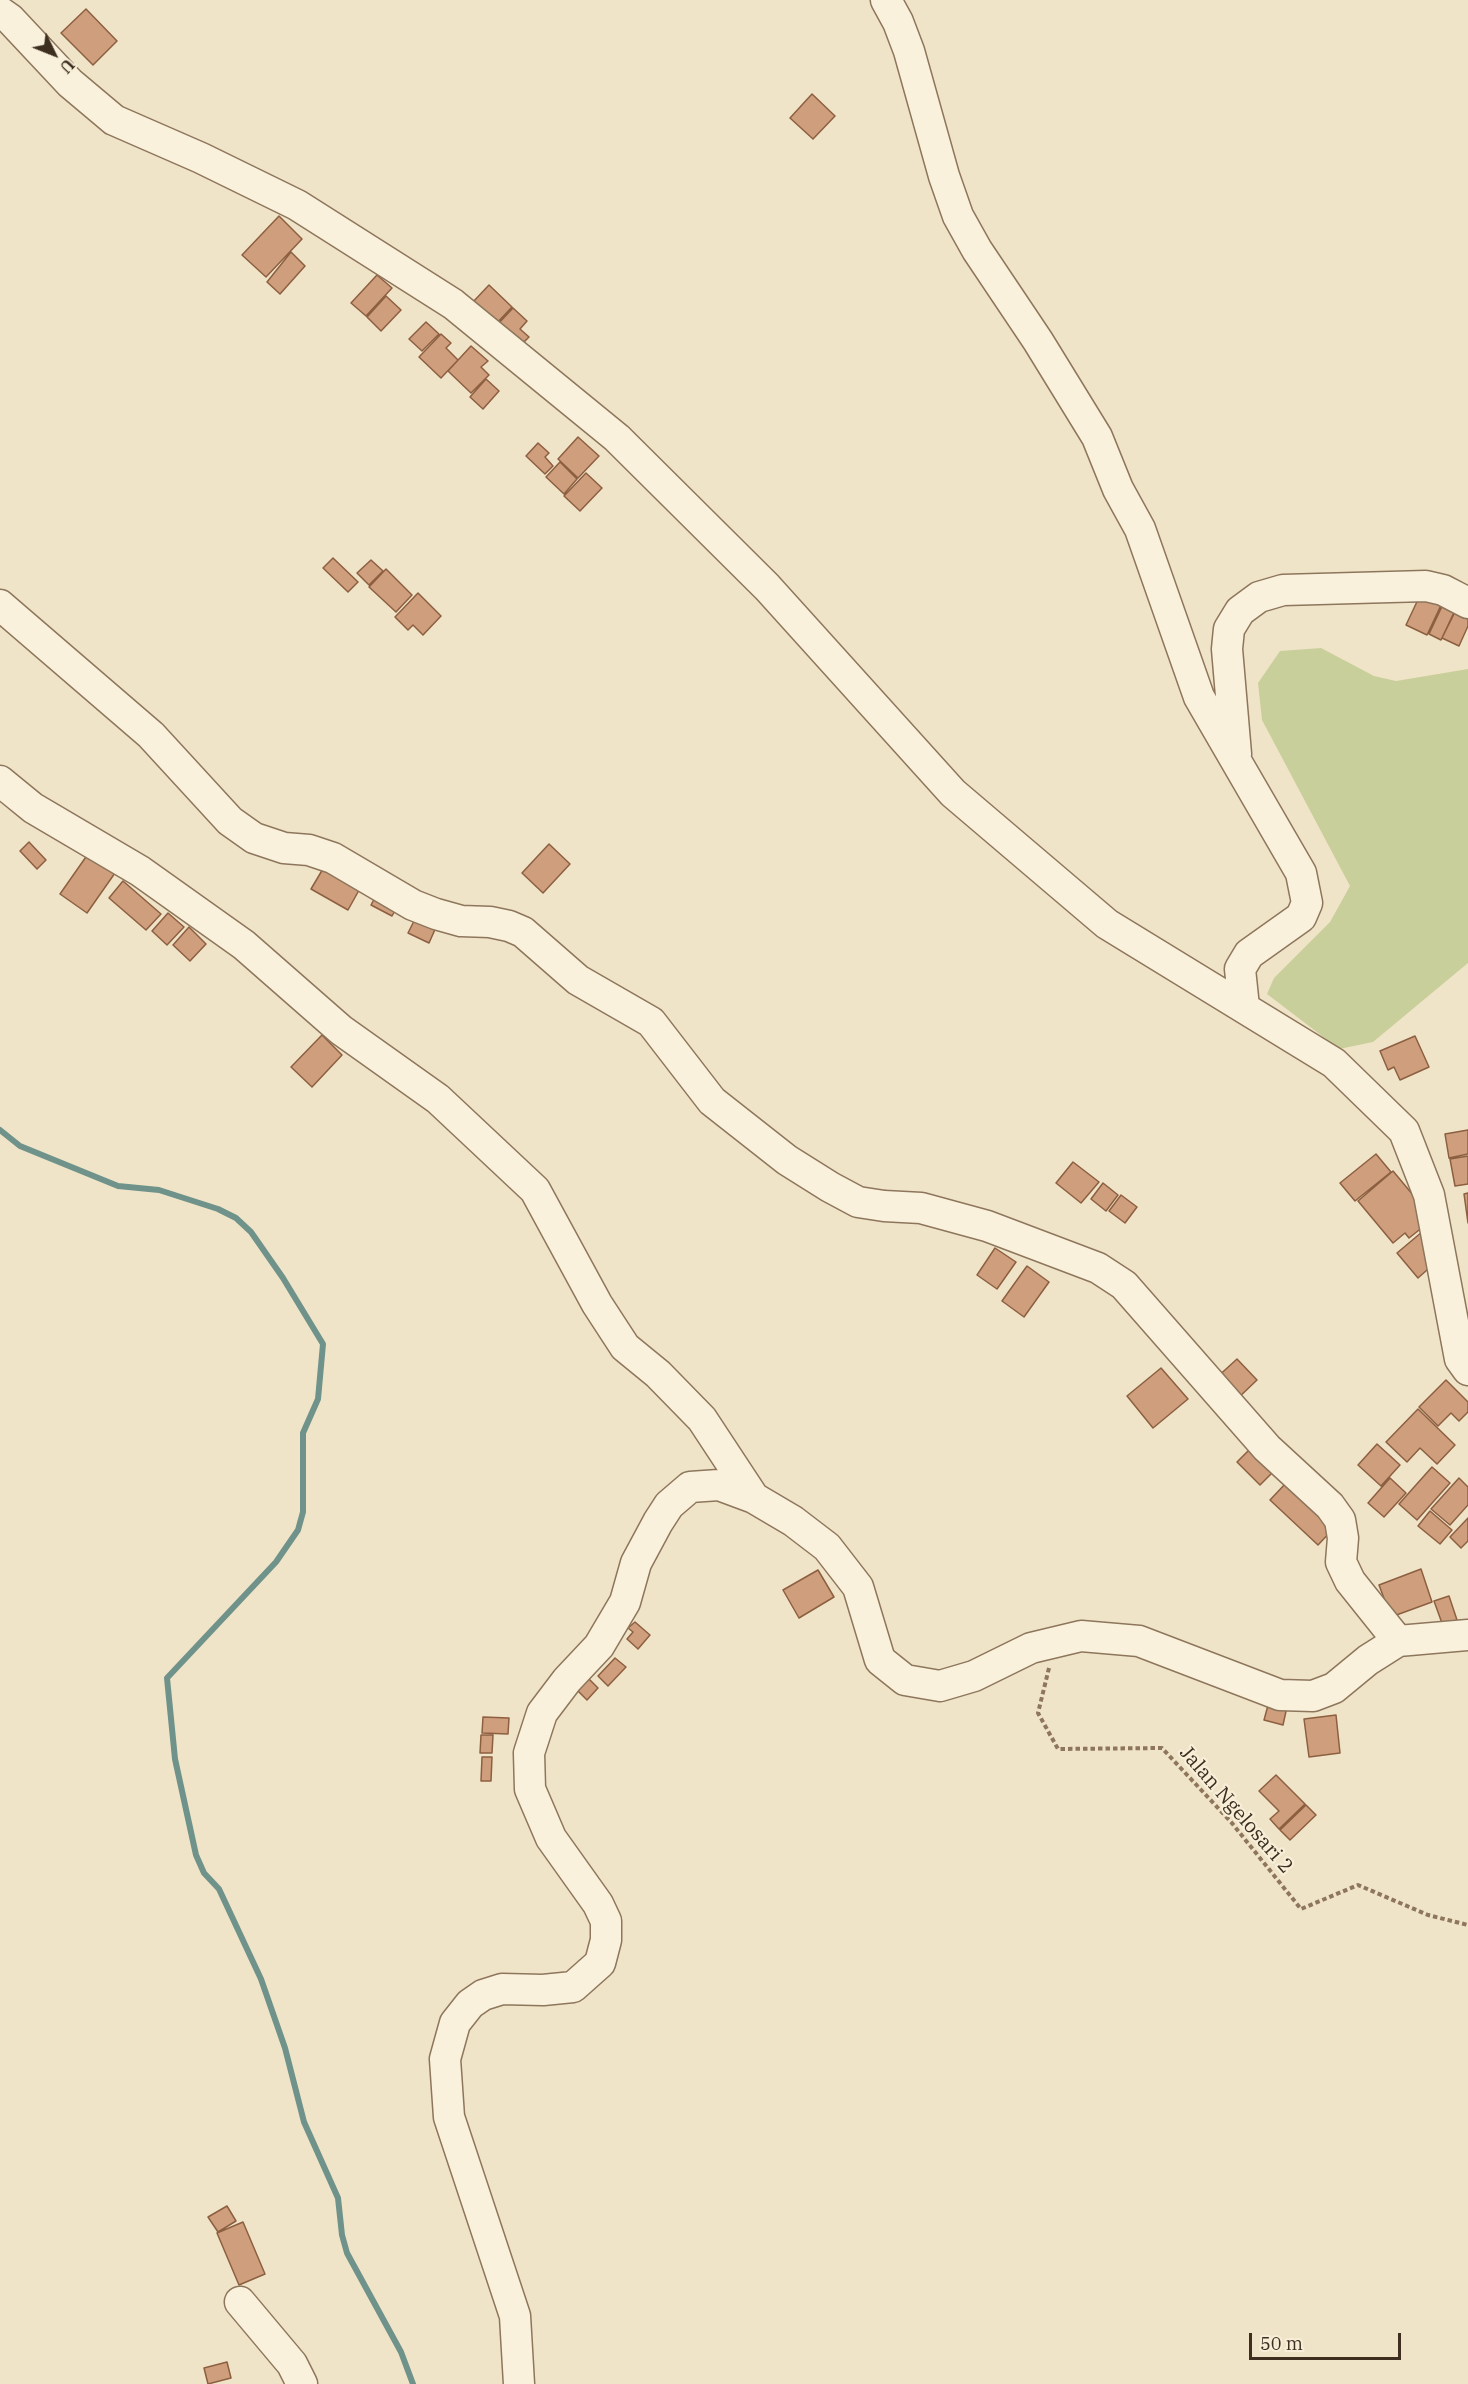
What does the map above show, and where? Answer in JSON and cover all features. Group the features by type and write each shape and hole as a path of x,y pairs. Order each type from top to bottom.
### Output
{"street":[{"path":"886,0 898,22 909,51 944,176 958,216 977,250 1038,341 1097,437 1118,489 1140,529 1199,697 1301,873 1307,903 1300,917 1249,954 1240,969 1244,1007"},
{"path":"0,12 10,19 70,83 114,120 297,204 453,304 616,438 766,586 953,794 1107,924 1334,1064 1404,1131 1429,1195 1460,1359 1468,1370"},
{"path":"1236,762 1227,649 1229,629 1240,611 1259,597 1283,590 1426,586 1443,590 1468,603"},
{"path":"0,604 151,735 230,820 254,838 284,848 309,850 333,858 413,905 436,914 461,921 490,922 523,932 578,980 651,1022 712,1101 787,1160 858,1202 921,1208 987,1226 1098,1268 1124,1285 1267,1448 1330,1506 1340,1520 1343,1538 1341,1562 1350,1581 1398,1641"},
{"path":"0,781 33,808 140,871 244,945 341,1030 438,1099 535,1190 597,1304 624,1347 658,1374 702,1419 754,1498"},
{"path":"519,2384 515,2316 449,2117 446,2059 455,2023 470,2004 483,1995 502,1989 543,1990 573,1987 600,1963 606,1940 606,1921 598,1904 551,1838 530,1789 529,1753 542,1713 567,1680 599,1646 625,1602 636,1563 669,1505 690,1487 719,1485 754,1498 793,1521 827,1548 858,1587 880,1660 905,1680 940,1686 974,1677 1031,1648 1081,1636 1139,1641 1280,1695 1313,1696 1334,1688 1368,1660 1398,1641 1468,1635"},
{"path":"240,2302 292,2364 302,2384"}],"path":[{"name":"Jalan Ngelosari 2","path":"1050,1664 1038,1713 1058,1749 1162,1748 1231,1822 1301,1910 1358,1885 1428,1915 1468,1925"}],"green space":[{"path":"1321,648 1374,676 1396,681 1468,669 1468,963 1373,1042 1339,1049 1267,994 1274,978 1330,922 1350,886 1262,720 1258,683 1280,651"}],"building":[{"path":"86,9 117,41 93,65 61,33"},
{"path":"812,94 835,116 813,139 790,118"},
{"path":"279,216 302,239 266,277 242,255"},
{"path":"291,252 305,266 280,294 267,282"},
{"path":"377,275 392,288 366,316 351,303"},
{"path":"489,285 512,307 495,325 472,303"},
{"path":"386,296 401,310 381,331 367,317"},
{"path":"513,308 527,321 520,329 529,337 520,346 497,325"},
{"path":"426,322 439,334 422,351 409,339"},
{"path":"441,334 451,343 446,348 458,360 441,378 419,357"},
{"path":"471,346 488,361 481,367 489,375 471,393 448,371"},
{"path":"486,379 499,391 483,409 470,397"},
{"path":"578,437 599,456 578,478 558,459"},
{"path":"538,443 549,453 545,457 553,466 545,474 526,456"},
{"path":"560,462 577,479 564,494 546,477"},
{"path":"586,473 602,488 580,511 564,496"},
{"path":"333,558 358,582 348,592 323,568"},
{"path":"371,560 383,571 369,585 357,573"},
{"path":"386,569 412,595 396,612 369,587"},
{"path":"1422,591 1443,601 1427,635 1406,625"},
{"path":"418,593 441,616 423,635 413,625 408,630 395,617"},
{"path":"1445,600 1457,606 1441,640 1429,634"},
{"path":"1458,606 1468,611 1468,626 1459,646 1442,638"},
{"path":"29,842 46,860 37,869 20,851"},
{"path":"549,844 570,864 543,893 522,873"},
{"path":"88,854 115,873 87,913 60,894"},
{"path":"327,862 363,883 348,910 311,889"},
{"path":"123,881 161,914 146,930 109,898"},
{"path":"379,890 400,902 392,916 371,905"},
{"path":"168,913 184,927 167,945 152,931"},
{"path":"417,915 437,925 429,943 408,933"},
{"path":"189,927 206,944 190,961 173,945"},
{"path":"322,1035 342,1055 312,1087 291,1067"},
{"path":"1415,1036 1429,1067 1400,1080 1394,1067 1388,1070 1380,1051"},
{"path":"1468,1130 1468,1154 1449,1158 1445,1134"},
{"path":"1376,1154 1391,1172 1355,1201 1340,1183"},
{"path":"1468,1156 1468,1184 1455,1186 1450,1159"},
{"path":"1073,1162 1099,1182 1081,1203 1056,1183"},
{"path":"1393,1171 1433,1219 1409,1238 1405,1233 1393,1243 1358,1201"},
{"path":"1103,1183 1118,1195 1106,1211 1091,1199"},
{"path":"1468,1193 1468,1223 1464,1194"},
{"path":"1121,1195 1137,1207 1125,1223 1109,1211"},
{"path":"1422,1232 1436,1262 1418,1278 1397,1253"},
{"path":"995,1248 1016,1262 997,1289 977,1275"},
{"path":"1027,1266 1049,1282 1024,1317 1002,1301"},
{"path":"1237,1359 1257,1380 1235,1401 1214,1380"},
{"path":"1161,1368 1188,1399 1153,1428 1127,1396"},
{"path":"1446,1380 1468,1402 1468,1412 1459,1421 1451,1413 1438,1426 1419,1407"},
{"path":"1418,1409 1455,1445 1437,1464 1420,1448 1407,1462 1386,1442"},
{"path":"1377,1444 1400,1465 1381,1486 1358,1465"},
{"path":"1252,1447 1275,1470 1260,1485 1237,1462"},
{"path":"1432,1467 1450,1483 1417,1520 1399,1504"},
{"path":"1390,1478 1406,1493 1384,1517 1368,1503"},
{"path":"1459,1478 1468,1487 1468,1505 1450,1525 1431,1509"},
{"path":"1286,1483 1334,1528 1318,1545 1270,1500"},
{"path":"1430,1511 1452,1530 1440,1544 1418,1526"},
{"path":"1468,1518 1468,1541 1461,1548 1450,1537"},
{"path":"1421,1569 1432,1602 1391,1617 1379,1585"},
{"path":"818,1570 834,1597 799,1618 783,1590"},
{"path":"1449,1596 1457,1620 1443,1626 1434,1601"},
{"path":"635,1622 650,1635 638,1649 627,1639 633,1632 628,1628"},
{"path":"615,1658 626,1667 608,1686 598,1676"},
{"path":"589,1679 598,1688 587,1700 577,1690"},
{"path":"1270,1698 1288,1702 1283,1725 1264,1720"},
{"path":"1336,1715 1340,1753 1309,1757 1304,1719"},
{"path":"483,1717 509,1718 508,1734 482,1733"},
{"path":"481,1735 493,1735 492,1753 480,1753"},
{"path":"482,1757 492,1757 491,1781 481,1781"},
{"path":"1276,1775 1305,1804 1279,1829 1270,1819 1279,1811 1259,1791"},
{"path":"1306,1805 1316,1815 1290,1840 1280,1830"},
{"path":"227,2206 236,2221 218,2232 208,2217"},
{"path":"243,2222 265,2274 239,2285 217,2233"},
{"path":"227,2362 231,2378 208,2384 204,2368"}],"waterway":[{"path":"0,1130 20,1146 118,1186 159,1190 218,1209 236,1218 251,1232 283,1278 323,1344 318,1399 303,1433 303,1512 298,1530 276,1562 167,1678 175,1759 196,1855 204,1873 219,1889 261,1979 285,2048 304,2122 338,2198 342,2235 347,2253 401,2352 413,2384"}]}
